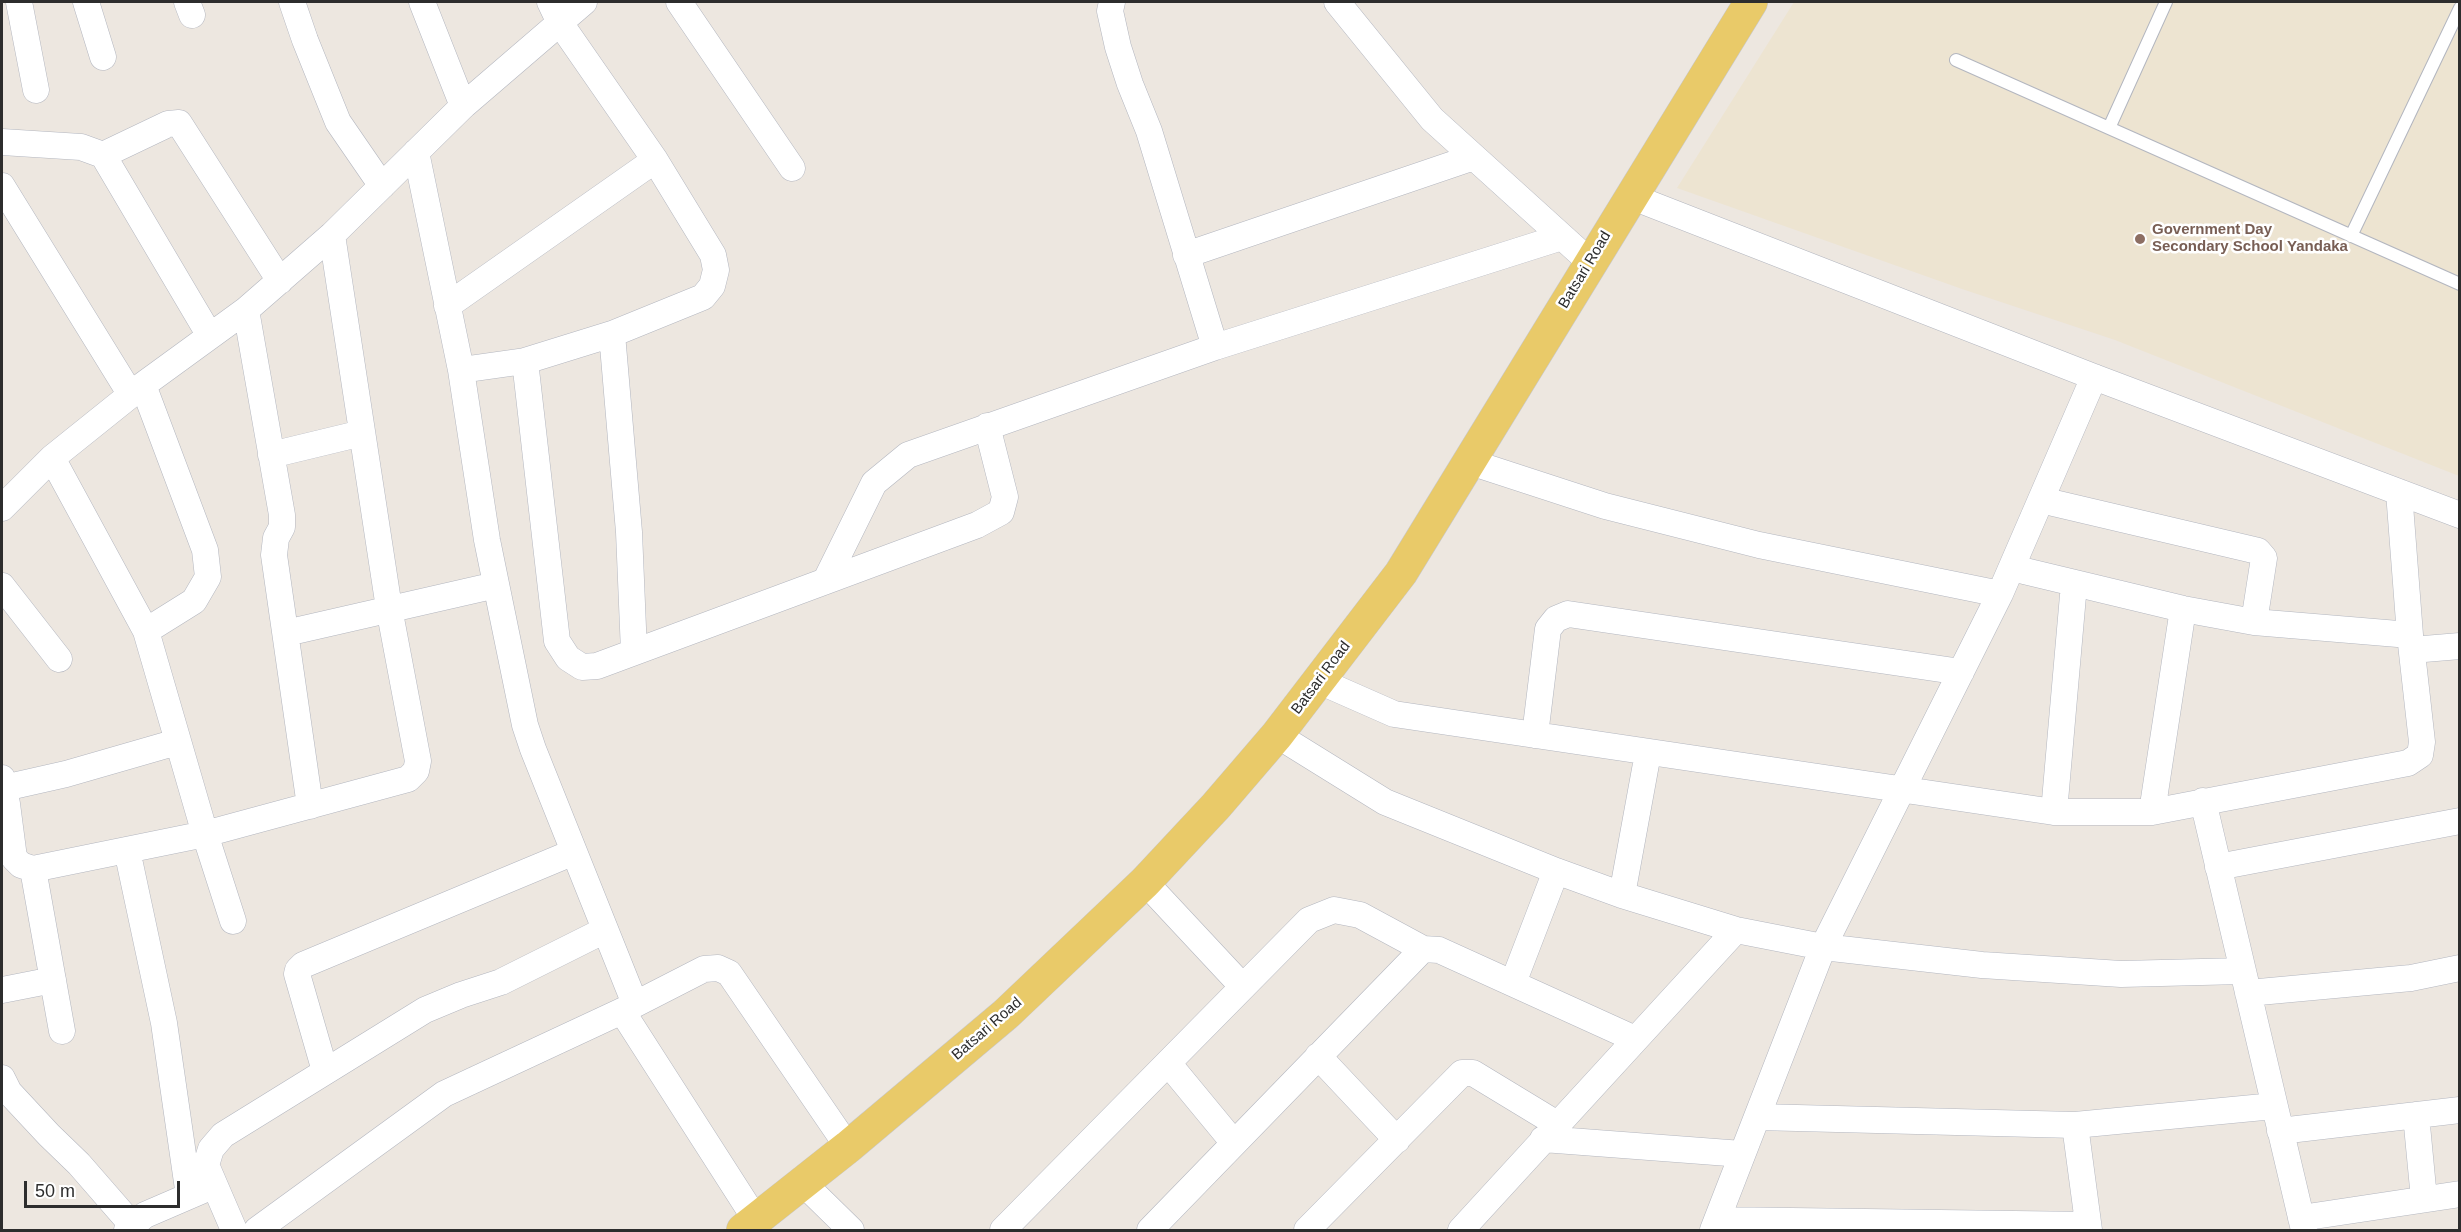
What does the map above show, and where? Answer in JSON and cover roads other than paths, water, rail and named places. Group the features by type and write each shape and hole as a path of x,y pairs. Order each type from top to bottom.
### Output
{"main road":[{"name":"Batsari Road","path":"750,1225 848,1148 1006,1014 1145,882 1278,735 1401,573 1751,2"}],"street":[{"path":"20,2 36,90"},
{"path":"86,2 103,57"},
{"path":"292,2 338,122 382,186"},
{"path":"422,2 463,105"},
{"path":"2,508 52,458 137,390 246,310 333,235 555,12 584,2"},
{"path":"679,2 792,168"},
{"path":"1112,2 1110,10 1118,47 1149,131 1215,347"},
{"path":"1337,2 1432,119 1590,262"},
{"path":"461,370 525,361 612,334 703,297 712,286 716,270 713,255 655,160 555,12"},
{"path":"103,155 168,124 179,123 280,281"},
{"path":"2,142 81,147 103,155 210,336"},
{"path":"417,152 461,370 496,585 525,725 604,930 628,1007 750,1225"},
{"path":"1186,255 1474,157"},
{"path":"447,306 655,160"},
{"path":"2,186 137,390 205,550 208,578 194,601 146,631"},
{"path":"1630,196 2094,377 2460,515"},
{"path":"177,742 66,774 3,783 14,858 21,865 33,869 205,834 408,779 416,771 418,761 389,608 333,235"},
{"path":"826,580 874,483 908,455 1215,347 1562,237"},
{"path":"246,310 282,515 282,527 276,538 274,555 310,806"},
{"path":"612,334 629,532 634,652"},
{"path":"525,361 557,640 568,658 582,667 597,666 977,525 1001,512 1005,497 987,426"},
{"path":"2075,1125 2089,1228 1715,1225 1823,947 2000,594 2094,377"},
{"path":"271,455 362,433"},
{"path":"52,458 146,631 177,742 233,921"},
{"path":"1470,462 1605,506 1748,542 2000,594"},
{"path":"1319,681 1394,714 2054,812 2152,812 2408,763 2420,755 2422,742 2411,643 2399,492"},
{"path":"2041,500 2258,551 2264,558 2254,622"},
{"path":"2012,568 2183,609 2254,622 2411,643 2460,646"},
{"path":"2054,812 2074,584"},
{"path":"286,633 496,585"},
{"path":"2,586 59,659"},
{"path":"2152,812 2183,609"},
{"path":"1535,735 1548,629 1556,619 1568,614 1961,672"},
{"path":"1278,735 1385,802 1556,871 1622,895 1736,930 1823,947 1982,965 2245,982 2411,978 2460,968"},
{"path":"1622,895 1648,753"},
{"path":"2203,801 2303,1224 2424,1199 2460,1194"},
{"path":"2218,867 2460,821"},
{"path":"128,850 164,1023 189,1196"},
{"path":"325,1071 297,974 303,965 574,852"},
{"path":"33,869 62,1031"},
{"path":"1513,984 1556,871"},
{"path":"1145,882 1244,987"},
{"path":"1003,1230 1310,920 1334,910 1360,915 1423,949 1439,950 1635,1039"},
{"path":"234,1230 206,1165 211,1149 223,1135 425,1010 501,982 604,930"},
{"path":"1461,1230 1736,930"},
{"path":"1150,1230 1423,949"},
{"path":"256,1230 444,1094 704,969 718,968 729,973 848,1148"},
{"path":"2,990 53,980"},
{"path":"1318,1056 1396,1140"},
{"path":"1168,1063 1234,1143"},
{"path":"1307,1230 1462,1073 1468,1072 1550,1131 1742,1154"},
{"path":"5,1085 49,1135 80,1164 130,1228 145,1215 214,1185"},
{"path":"1757,1117 2075,1125 2274,1106"},
{"path":"2280,1131 2460,1110"},
{"path":"2416,1115 2424,1199"},
{"path":"804,1184 851,1230"}],"lane":[{"path":"2109,128 2166,2"},
{"path":"2351,236 2460,8"},
{"path":"1956,60 2460,284"}],"place":[{"name":"Government Day Secondary School Yandaka","path":"2140,239"}]}
